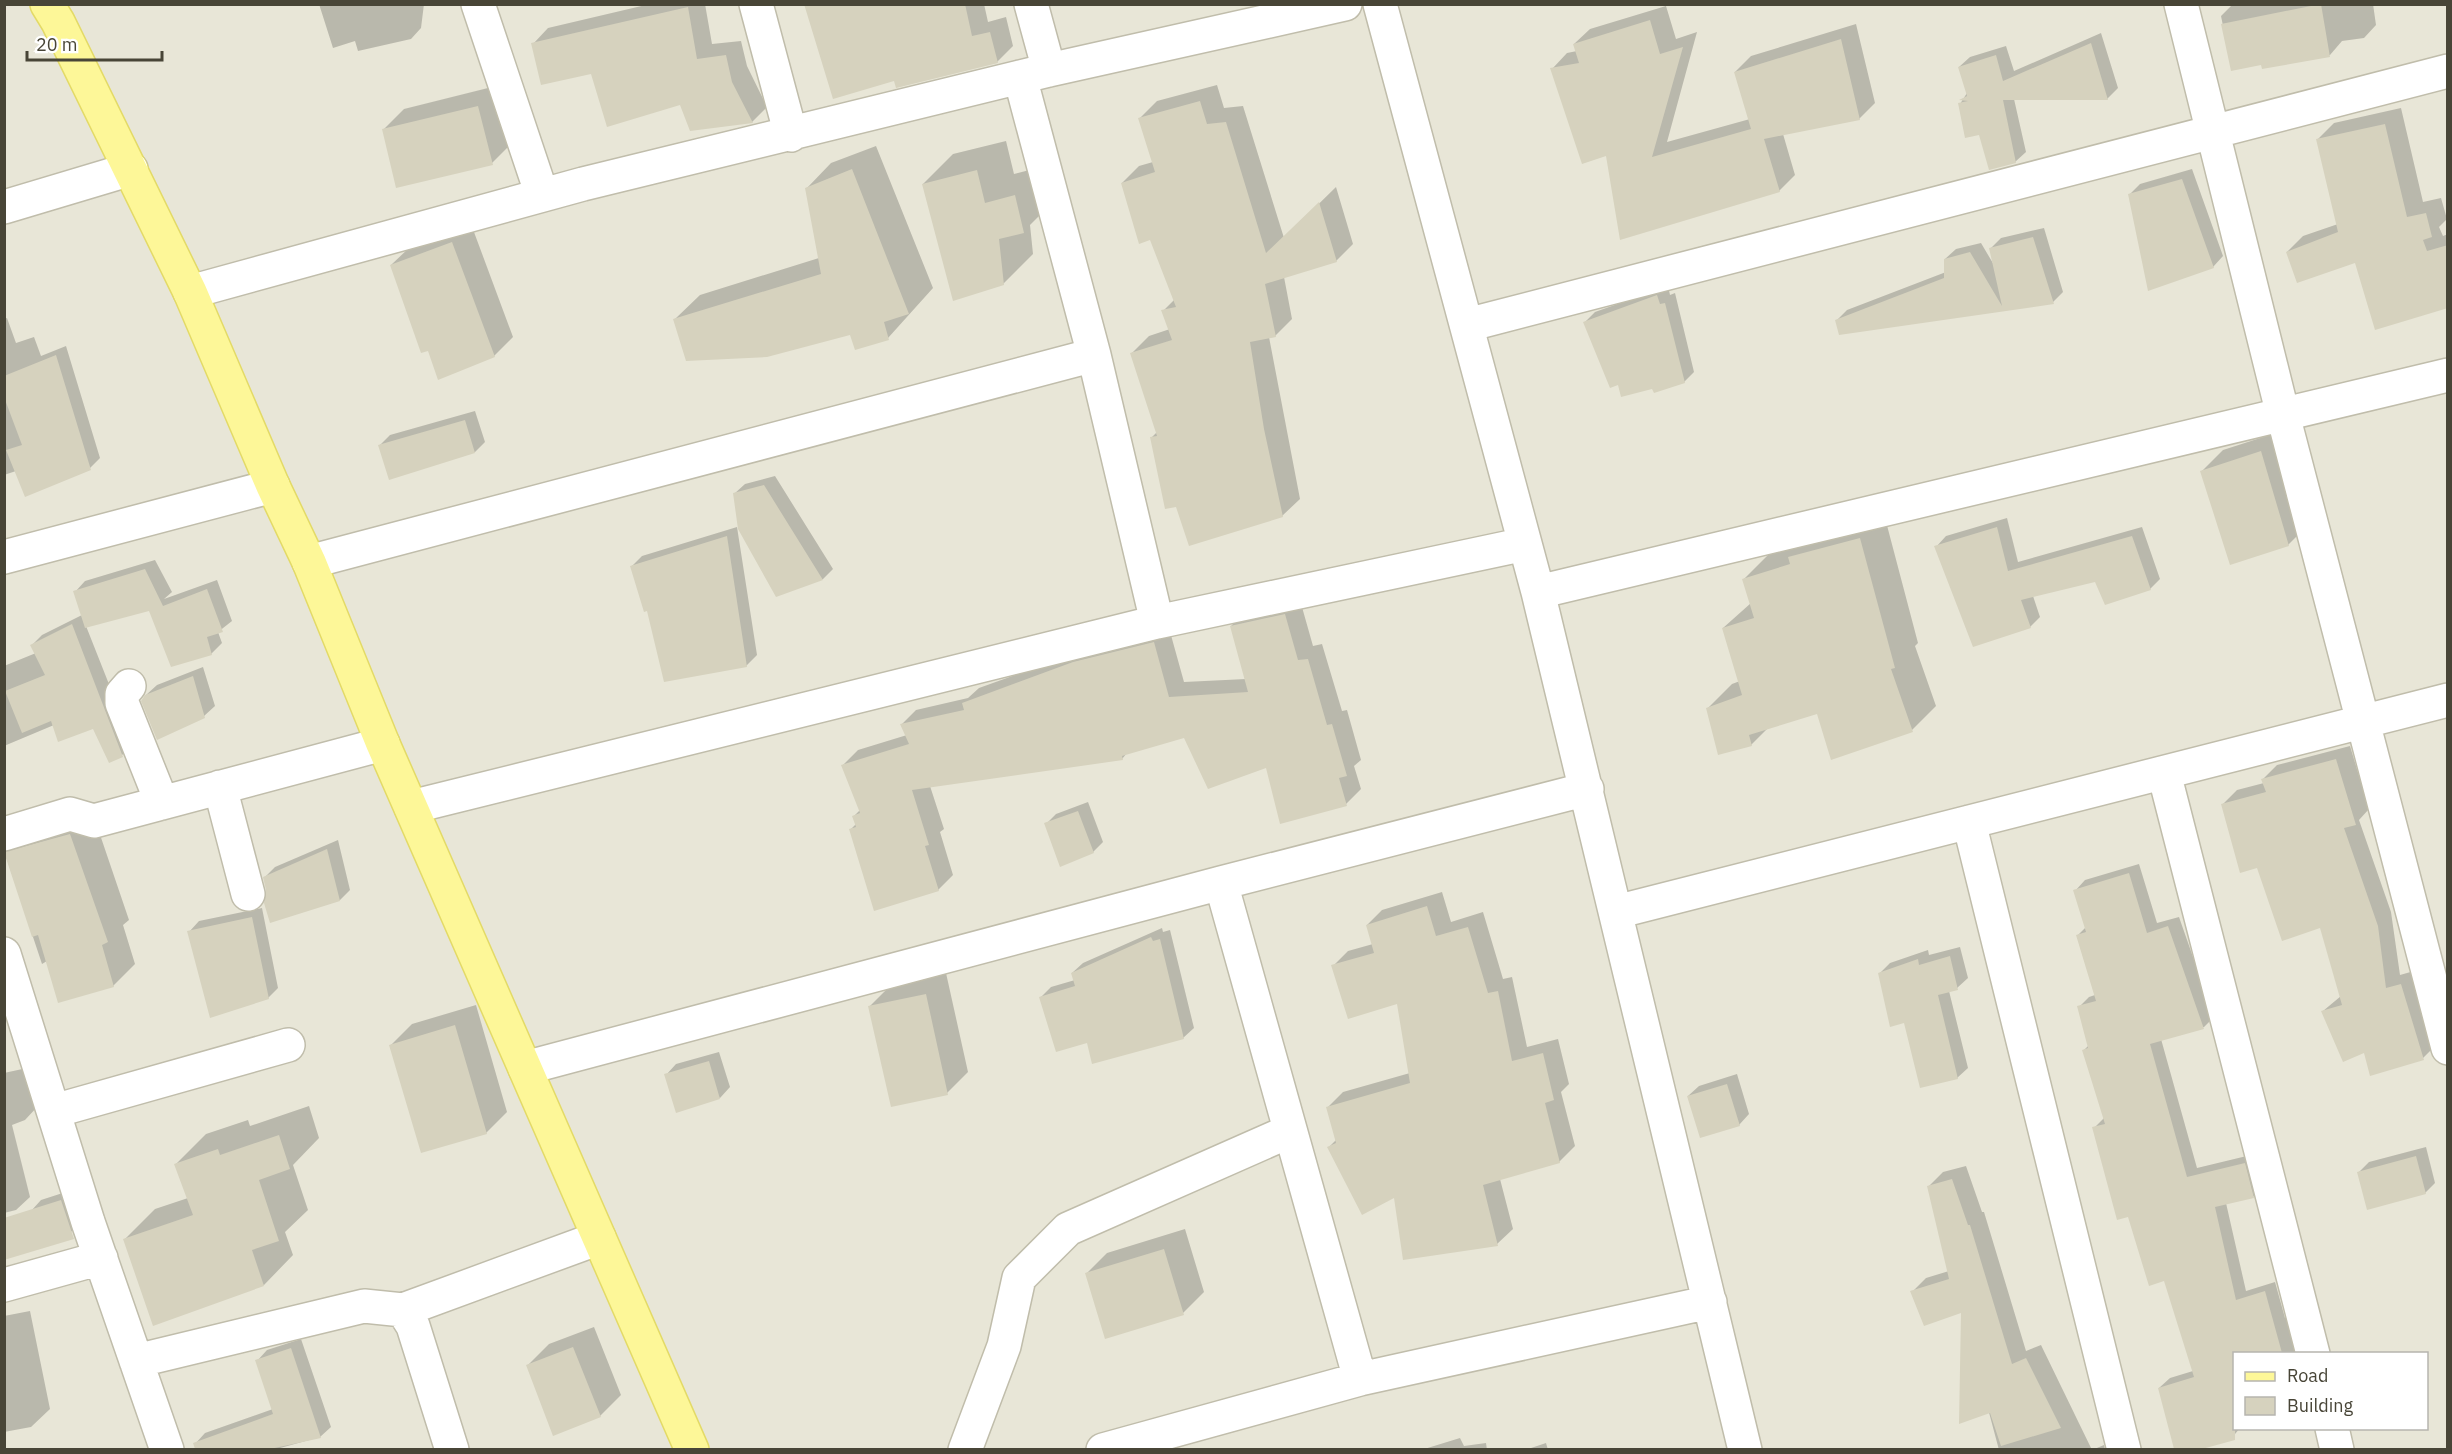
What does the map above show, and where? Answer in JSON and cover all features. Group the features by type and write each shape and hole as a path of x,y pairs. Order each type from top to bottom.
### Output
{"main road":[{"path":"47,4 131,169 190,292 273,486 309,562 383,744 692,1449"}],"street":[{"path":"478,4 542,195"},
{"path":"756,4 791,135"},
{"path":"1031,4 1034,73 1094,355 1157,622"},
{"path":"190,292 542,195 1034,73 1345,4"},
{"path":"1380,4 1538,592 1745,1449"},
{"path":"2181,4 2283,415 2448,1048"},
{"path":"1467,325 2448,71"},
{"path":"4,207 131,169"},
{"path":"309,562 1094,355"},
{"path":"1538,592 2448,375"},
{"path":"4,557 273,486"},
{"path":"411,807 1157,622 1525,544"},
{"path":"129,686 122,694 122,703 162,803"},
{"path":"1616,912 2448,700"},
{"path":"4,834 70,814 94,821 383,744"},
{"path":"2164,773 2313,1352"},
{"path":"220,787 248,894"},
{"path":"525,1068 1221,883 1587,789"},
{"path":"1969,822 2124,1449"},
{"path":"1221,883 1360,1379"},
{"path":"4,954 101,1258 168,1449"},
{"path":"54,1111 288,1045"},
{"path":"964,1449 1004,1347 1019,1278 1068,1229 1290,1131"},
{"path":"136,1360 364,1306 403,1310 600,1238"},
{"path":"4,1284 101,1258"},
{"path":"1103,1449 1360,1379 1710,1302"},
{"path":"403,1310 412,1326 452,1449"},
{"path":"2332,1430 2337,1449"}],"shaded area":[{"path":"5,5 2447,5 2447,1449 5,1450"}],"building":[{"path":"804,4 965,4 972,36 990,32 998,63 896,88 894,81 833,99"},
{"path":"2321,4 2330,57 2262,69 2261,65 2231,71 2221,24"},
{"path":"688,7 697,59 726,55 732,82 753,123 690,131 680,105 607,127 591,74 541,85 531,43"},
{"path":"1650,20 1660,54 1683,47 1652,157 1751,129 1734,72 1841,39 1860,120 1764,139 1780,192 1620,240 1606,156 1582,164 1550,68 1579,63 1573,44"},
{"path":"2091,43 2108,100 2003,100 2016,163 1989,170 1979,135 1965,138 1958,103 1968,101 1959,100 1967,96 1958,67 1996,55 2003,81"},
{"path":"1200,101 1207,124 1226,122 1266,253 1319,202 1337,262 1265,284 1276,337 1250,342 1264,429 1283,517 1189,546 1176,507 1165,509 1150,437 1157,436 1130,353 1172,340 1161,310 1176,307 1150,240 1139,244 1121,183 1155,172 1138,118"},
{"path":"478,106 493,165 396,188 382,129"},
{"path":"2385,124 2407,217 2426,213 2432,237 2423,240 2427,251 2448,245 2448,308 2375,330 2355,263 2297,283 2286,252 2338,232 2316,139"},
{"path":"852,169 909,314 884,322 889,340 855,350 850,335 767,357 686,361 673,319 821,274 805,188"},
{"path":"977,170 985,203 1015,195 1024,233 999,239 1004,285 953,301 922,184"},
{"path":"2182,179 2214,268 2148,291 2128,194"},
{"path":"2033,237 2054,304 1839,335 1835,320 1944,278 1944,259 1970,252 2002,306 1989,248"},
{"path":"452,242 495,357 438,380 428,351 421,353 390,265"},
{"path":"1657,295 1660,304 1665,303 1685,383 1654,393 1652,389 1621,397 1618,385 1610,388 1583,322"},
{"path":"56,355 91,470 25,497 6,450 22,445 4,397 4,376"},
{"path":"465,420 475,453 389,480 378,445"},
{"path":"2261,451 2289,546 2230,565 2200,471"},
{"path":"764,485 823,580 776,597 738,529 733,493"},
{"path":"1997,527 2008,571 2132,536 2151,590 2105,605 2095,582 2021,600 2031,628 1973,647 1934,546"},
{"path":"727,536 747,667 664,682 647,611 644,612 630,566"},
{"path":"1860,538 1895,668 1891,669 1913,732 1831,760 1817,714 1749,735 1752,746 1718,755 1706,708 1742,695 1722,628 1754,618 1742,579 1790,564 1788,557"},
{"path":"145,569 163,606 207,589 223,632 207,637 212,655 171,667 149,611 85,628 73,591"},
{"path":"1285,614 1298,660 1308,659 1327,725 1332,724 1347,776 1339,778 1347,806 1280,824 1266,768 1208,789 1184,738 1122,756 1123,760 912,790 929,845 925,846 939,891 874,911 849,829 856,827 852,816 860,813 841,765 909,744 900,724 964,710 962,703 1073,662 1154,642 1169,697 1248,692 1230,626"},
{"path":"72,624 123,757 109,763 93,729 58,742 51,721 22,733 5,691 45,675 30,645"},
{"path":"193,676 205,718 157,740 141,701 145,695"},
{"path":"2336,759 2356,825 2344,828 2378,926 2386,988 2401,984 2424,1060 2370,1076 2364,1053 2343,1062 2321,1011 2342,1005 2320,928 2282,941 2257,868 2240,873 2221,804 2266,792 2261,779"},
{"path":"1078,811 1094,853 1060,867 1044,823"},
{"path":"70,834 108,942 102,945 114,987 58,1003 38,935 32,937 4,852"},
{"path":"327,849 340,901 270,923 264,903 266,890 263,877"},
{"path":"2129,873 2147,933 2168,926 2204,1029 2150,1044 2187,1177 2245,1163 2254,1198 2215,1207 2236,1300 2265,1291 2282,1352 2233,1352 2235,1440 2202,1449 2174,1449 2158,1388 2194,1377 2164,1281 2149,1286 2128,1217 2117,1220 2092,1127 2105,1124 2082,1050 2088,1048 2077,1006 2096,1001 2076,935 2086,932 2073,890"},
{"path":"1427,906 1436,936 1468,927 1488,993 1498,991 1512,1061 1543,1053 1554,1100 1545,1103 1560,1163 1483,1185 1498,1246 1403,1260 1394,1198 1362,1215 1327,1147 1336,1143 1326,1107 1410,1083 1397,1004 1348,1019 1331,965 1374,953 1366,925"},
{"path":"252,917 269,999 210,1018 187,931"},
{"path":"1151,937 1153,941 1160,939 1184,1039 1092,1064 1087,1043 1056,1052 1039,997 1075,986 1071,973"},
{"path":"1950,956 1958,990 1938,995 1958,1079 1920,1088 1904,1023 1890,1027 1878,973 1918,959 1919,965"},
{"path":"926,994 948,1095 891,1107 868,1006"},
{"path":"455,1025 487,1134 421,1153 389,1045"},
{"path":"709,1061 720,1099 676,1113 664,1074"},
{"path":"1727,1084 1740,1126 1700,1138 1687,1096"},
{"path":"279,1135 290,1169 259,1180 279,1241 252,1250 264,1286 153,1326 123,1239 193,1215 174,1164 218,1149 220,1155"},
{"path":"2416,1156 2426,1194 2367,1210 2357,1172"},
{"path":"1952,1179 1968,1225 1970,1225 2012,1364 2026,1358 2061,1428 2001,1446 1990,1413 1959,1424 1961,1313 1924,1326 1910,1291 1949,1279 1927,1186"},
{"path":"61,1200 74,1239 4,1260 4,1218"},
{"path":"1164,1249 1184,1315 1105,1339 1085,1273"},
{"path":"573,1347 601,1417 553,1436 526,1365"},
{"path":"291,1348 321,1438 270,1449 195,1449 193,1443 273,1414 255,1360"}]}
